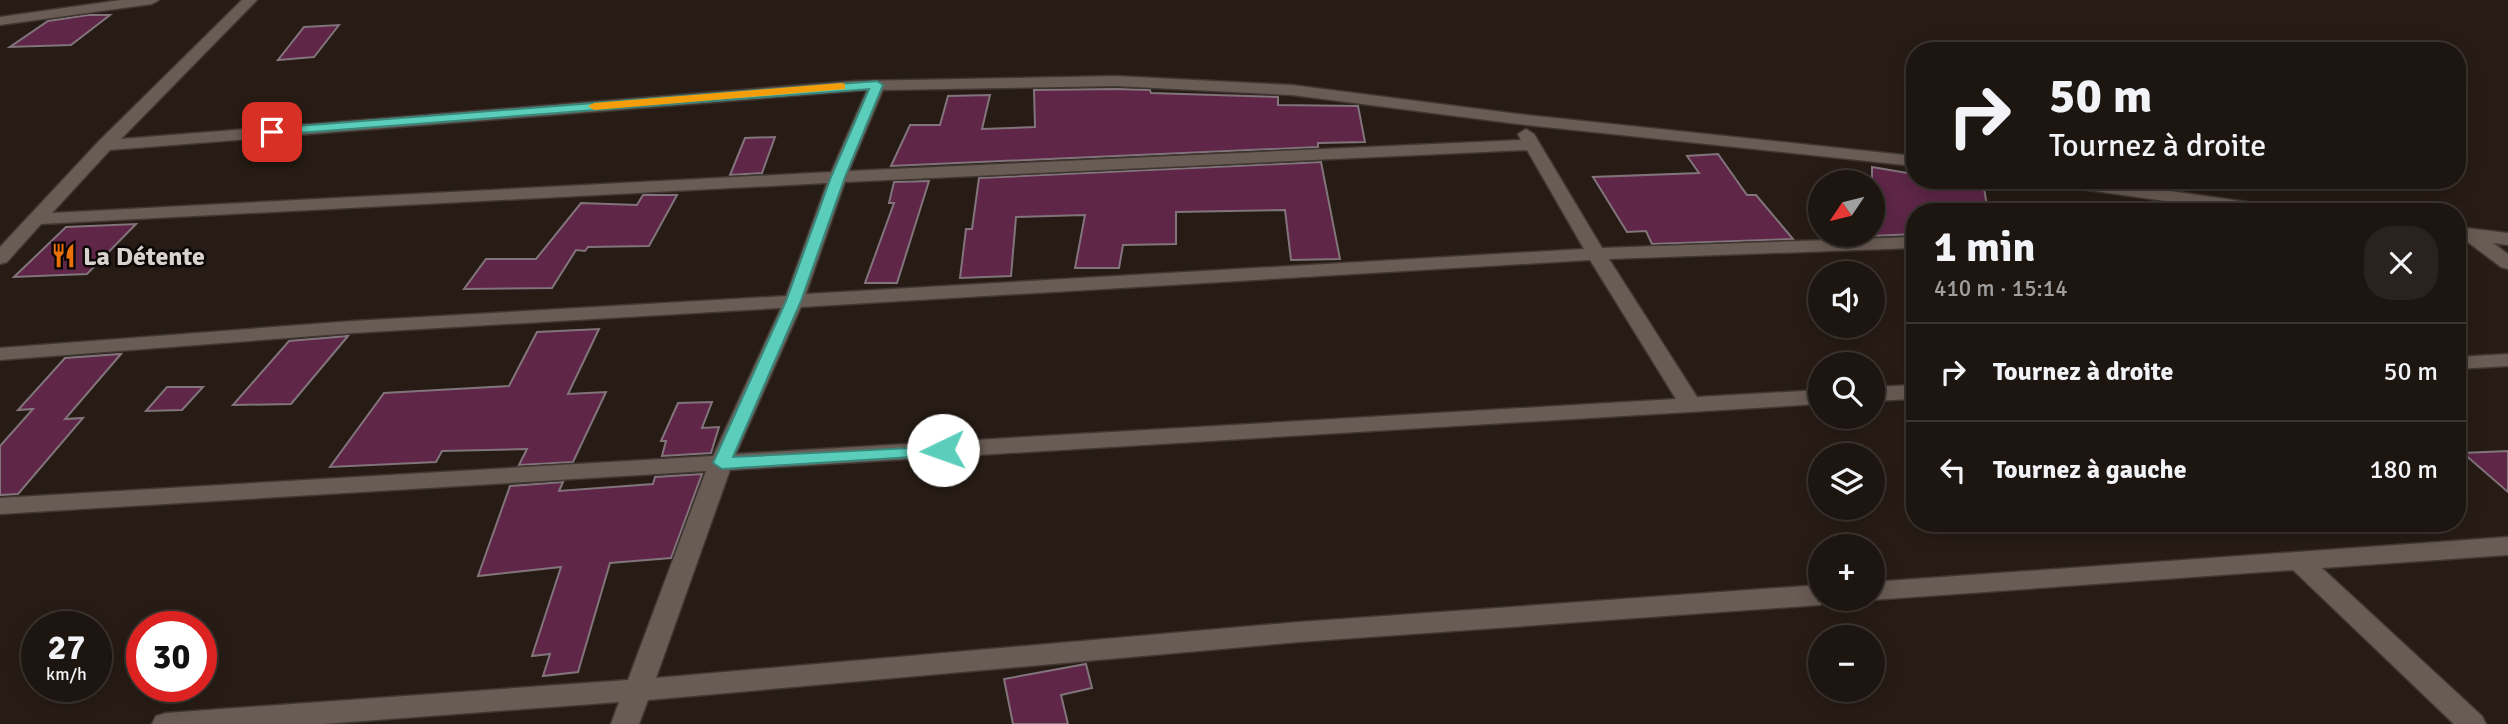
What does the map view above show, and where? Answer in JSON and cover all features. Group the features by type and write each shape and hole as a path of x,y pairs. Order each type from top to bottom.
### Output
{"street":[{"path":"0,20 152,0"},
{"path":"0,258 106,145 250,0"},
{"path":"106,145 877,85 1040,81 1292,90 1518,119 1906,160"},
{"path":"625,724 722,463 794,301 838,177 877,85"},
{"path":"1518,119 1596,254 1690,404"},
{"path":"36,219 838,177 1532,145"},
{"path":"2115,189 2212,203"},
{"path":"2466,234 2508,239"},
{"path":"2466,235 2508,263"},
{"path":"0,354 353,327 1596,254 1906,243"},
{"path":"2466,362 2508,360"},
{"path":"1885,393 1906,392"},
{"path":"0,506 1808,398"},
{"path":"1885,590 2508,546"},
{"path":"2298,560 2472,724"},
{"path":"166,724 639,690 1286,633 1808,596"}],"building":[{"path":"88,15 110,15 71,45 10,47 48,21"},
{"path":"339,25 314,57 278,60 304,27"},
{"path":"1034,90 1150,90 1151,93 1278,97 1278,105 1358,106 1365,142 1318,143 1318,147 891,166 910,125 940,125 948,96 990,95 982,129 1035,127"},
{"path":"775,137 762,173 730,175 745,138"},
{"path":"1718,154 1747,195 1756,195 1793,239 1652,244 1646,231 1627,232 1593,177 1699,173 1687,156"},
{"path":"1321,162 1340,259 1291,260 1285,210 1176,212 1176,244 1123,245 1119,268 1075,268 1085,215 1016,217 1011,276 960,278 966,229 972,229 979,178"},
{"path":"1872,167 1906,173 1906,189 1984,189 1986,203 1906,203 1906,234 1885,235 1885,170 1872,170"},
{"path":"929,181 897,283 865,283 894,203 889,203 894,182"},
{"path":"643,195 677,195 649,246 588,247 585,251 576,250 552,288 464,289 486,259 536,259 581,203 637,205"},
{"path":"136,224 87,274 14,277 66,227"},
{"path":"599,329 568,394 606,392 573,462 519,465 527,449 442,451 436,462 330,467 384,393 509,386 537,332"},
{"path":"348,336 291,404 233,405 289,341"},
{"path":"121,354 65,419 83,418 18,494 0,495 0,446 33,409 18,410 65,358"},
{"path":"167,387 203,387 182,410 146,411"},
{"path":"712,402 702,428 719,427 711,453 662,456 666,441 661,441 678,403"},
{"path":"2508,451 2508,492 2466,456 2466,453"},
{"path":"702,474 671,558 610,563 578,672 543,676 550,654 532,656 561,567 478,576 510,486 563,482 559,491 653,484 655,477"},
{"path":"1086,664 1092,688 1061,695 1068,724 1013,724 1004,679"}],"slow traffic":[{"path":"594,106 841,87"}],"place":[{"name":"La Détente","path":"63,256"}],"route":[{"path":"272,132 877,85 838,177 794,301 722,463 943,450"}]}
